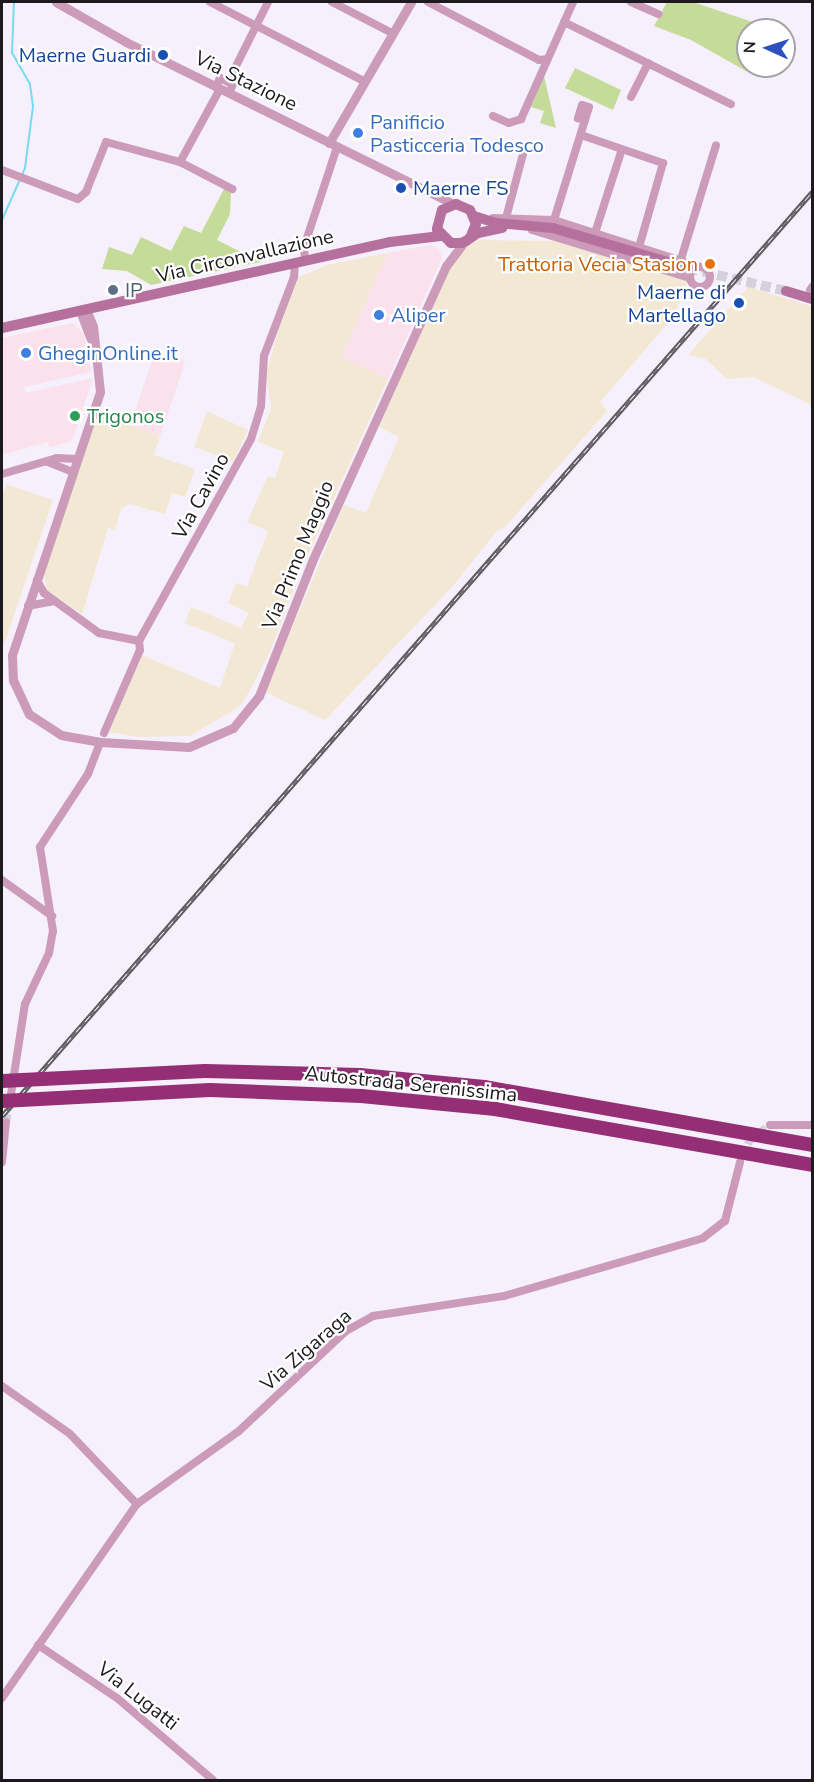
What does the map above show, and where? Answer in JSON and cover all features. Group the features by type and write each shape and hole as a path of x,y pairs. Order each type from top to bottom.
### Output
{"highway":[{"name":"Autostrada Serenissima","path":"2,1081 205,1071 360,1075 484,1088 813,1145"},
{"name":"Autostrada Serenissima","path":"6,1098 210,1090 361,1096 495,1109 813,1165"}],"main road":[{"path":"524,225 492,229 467,240 444,239 438,217 454,204 496,223 524,225 686,269"},
{"path":"467,240 475,229 473,214"},
{"name":"Via Circonvallazione","path":"2,328 390,242 417,233 438,217"},
{"name":"Via Circonvallazione","path":"390,242 444,239"},
{"path":"786,291 812,292"}],"street":[{"name":"Via Stazione","path":"56,2 113,35 454,204"},
{"path":"210,2 364,81"},
{"path":"180,162 223,88 268,2"},
{"path":"332,2 393,33"},
{"path":"333,145 364,81 411,2"},
{"path":"428,2 539,60 547,59"},
{"path":"493,116 509,123 520,119 573,2"},
{"path":"631,2 658,14"},
{"path":"564,22 731,104"},
{"path":"631,97 648,63"},
{"path":"554,220 585,120"},
{"path":"581,135 663,163 639,247"},
{"path":"2,170 81,198 102,147 111,140 180,162 232,189"},
{"name":"Via Cavino","path":"6,1098 25,1004 49,953 52,916 40,847 88,774 140,650 139,641 145,637 251,439 261,406 264,356 300,262 333,145"},
{"path":"686,269 700,267 708,272 707,284 696,286 686,269 716,145"},
{"path":"595,233 622,149"},
{"path":"507,218 523,154"},
{"name":"Via Stazione","path":"422,189 436,202 438,217"},
{"path":"473,214 554,220 639,247 686,269 693,270 700,267"},
{"name":"Via Primo Maggio","path":"444,239 446,266"},
{"name":"Via Primo Maggio","path":"94,347 100,392 12,655 13,680 21,703 50,731 189,747 222,736 247,715 259,696 313,558 446,266 467,240"},
{"path":"94,347 93,326 101,306"},
{"path":"83,310 93,326"},
{"path":"83,310 94,347"},
{"path":"2,474 68,456 78,459"},
{"path":"44,462 73,472"},
{"path":"37,580 54,601 99,633 139,641"},
{"path":"28,606 54,601"},
{"path":"2,880 52,916"},
{"path":"2,1162 6,1122"},
{"path":"770,1125 813,1125"},
{"name":"Via Zigaraga","path":"2,1698 137,1504 239,1431 360,1322 394,1311 504,1296 695,1242 725,1221 740,1162"},
{"path":"2,1386 70,1434 137,1504"},
{"name":"Via Lugatti","path":"38,1646 117,1698 213,1780"}],"shaded area":[{"path":"478,240 554,241 688,281 673,317 600,402 607,411 504,528 497,531 451,588 325,720 265,692 344,505 366,513 399,437 379,427 457,253"},
{"path":"430,245 439,249 442,258 388,379 341,357 387,253"},
{"path":"387,253 341,357 388,379 303,566 269,654 250,690 240,706 190,736 139,737 109,732 142,655 220,688 235,643 185,623 191,607 241,628 249,613 228,603 236,583 247,587 268,531 247,522 268,476 275,478 284,452 258,442 271,409 266,374 279,328 299,277 327,265"},
{"path":"748,287 812,306 812,405 753,377 727,379 706,359 688,355"},
{"path":"73,323 84,334 91,372 24,387 26,393 93,378 72,441 50,447 48,442 2,455 2,338"},
{"path":"174,356 185,362 160,436 130,425 152,361"},
{"path":"207,411 248,430 233,461 194,447"},
{"path":"98,414 160,436 154,455 195,469 185,497 172,493 165,514 130,504 121,509 115,530 108,528 82,614 47,590 44,574"},
{"path":"6,484 53,500 2,651 2,496"}],"green space":[{"path":"667,2 693,2 741,18 736,18 736,65 691,40 654,26"},
{"path":"575,68 621,90 613,110 565,88"},
{"path":"544,76 556,128 540,123 544,111 531,107"},
{"path":"224,189 231,193 230,214 217,240 261,262 151,285 127,271 102,269 109,247 132,255 141,237 171,251 184,226 201,233"}],"waterway":[{"path":"2,220 25,168 33,106 30,84 12,53 14,2"}],"tunnel":[{"path":"688,268 786,291"},
{"path":"6,1122 10,1099"},
{"path":"742,1155 750,1140 770,1125"}],"railway":[{"path":"2,1116 812,192"}],"place":[{"name":"Maerne Guardi","path":"163,55"},
{"name":"Panificio Pasticceria Todesco","path":"358,133"},
{"name":"Maerne FS","path":"401,188"},
{"name":"Trattoria Vecia Stasion","path":"710,264"},
{"name":"IP","path":"113,290"},
{"name":"Maerne di Martellago","path":"739,303"},
{"name":"Aliper","path":"379,315"},
{"name":"GheginOnline.it","path":"26,353"},
{"name":"Trigonos","path":"75,416"}]}
